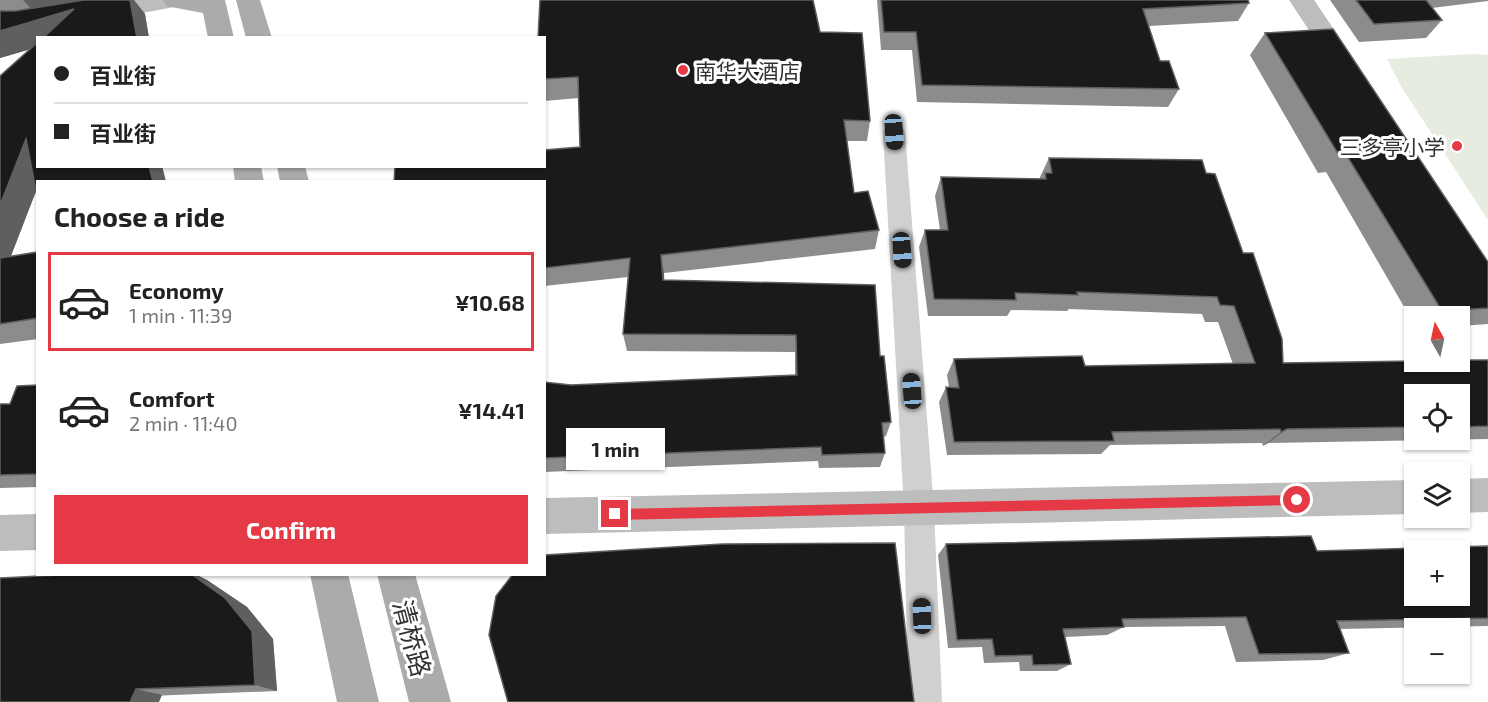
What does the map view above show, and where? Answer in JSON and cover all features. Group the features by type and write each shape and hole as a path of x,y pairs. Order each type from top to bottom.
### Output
{"main road":[{"path":"175,0 214,4 221,36"},
{"path":"248,0 257,32"},
{"path":"257,32 262,0"},
{"path":"329,576 358,702"},
{"name":"清桥路","path":"397,576 430,702"}],"street":[{"path":"67,18 169,0"},
{"path":"1301,0 1361,90"},
{"path":"894,132 919,509 925,702"},
{"path":"1470,496 1488,495"},
{"path":"546,516 1404,497"},
{"path":"0,533 36,532"}],"shaded area":[{"name":"三多亭小学","path":"1488,55 1488,220 1402,88 1387,59"}],"building":[{"path":"84,0 130,0 137,36 45,36 74,9 0,31 0,11 15,11"},
{"path":"540,0 813,0 820,32 862,33 870,121 844,120 854,193 868,191 879,230 661,255 663,280 875,285 880,356 884,356 891,422 882,423 885,453 822,455 821,447 546,458 546,382 571,385 797,375 796,335 623,334 630,258 546,268 546,180 394,180 395,168 546,168 546,150 580,147 578,77 546,79 546,36 538,36"},
{"path":"881,0 1248,0 1249,3 1143,9 1160,61 1169,61 1179,89 922,85 916,32 884,32"},
{"path":"1356,0 1426,0 1442,20 1374,24"},
{"path":"1333,29 1488,262 1488,308 1470,309 1470,306 1439,306 1344,151 1337,152 1265,33"},
{"path":"36,44 36,168 150,168 152,180 36,180 36,191 26,139 0,205 0,76"},
{"path":"1049,158 1202,160 1206,173 1215,174 1243,253 1253,253 1282,339 1283,363 1404,361 1404,372 1470,372 1470,360 1488,360 1488,426 1470,427 1470,384 1404,384 1404,427 1287,429 1281,432 1280,429 1112,432 1114,441 954,442 946,387 959,388 954,359 1082,356 1085,366 1255,363 1234,306 1220,305 1217,297 1077,292 1078,295 1015,293 1016,300 934,299 925,230 948,230 941,177 1046,179 1045,173 1052,173"},
{"path":"36,252 36,318 0,324 0,258"},
{"path":"36,385 36,474 0,475 0,404 10,404 17,386"},
{"path":"1311,536 1317,551 1404,548 1404,606 1470,606 1470,547 1488,546 1488,618 1337,621 1349,653 1259,654 1246,617 1122,619 1124,627 1063,629 1071,664 1033,665 1032,655 995,656 992,639 957,640 946,544"},
{"path":"895,543 914,702 508,702 489,635 496,596 511,576 546,576 546,555 722,544"},
{"path":"194,576 225,598 252,631 255,685 136,689 130,702 0,702 0,578"}],"place":[{"name":"南华大酒店","path":"683,70"},
{"name":"三多亭小学","path":"1457,146"}],"route":[{"path":"615,514 1297,500"}]}
